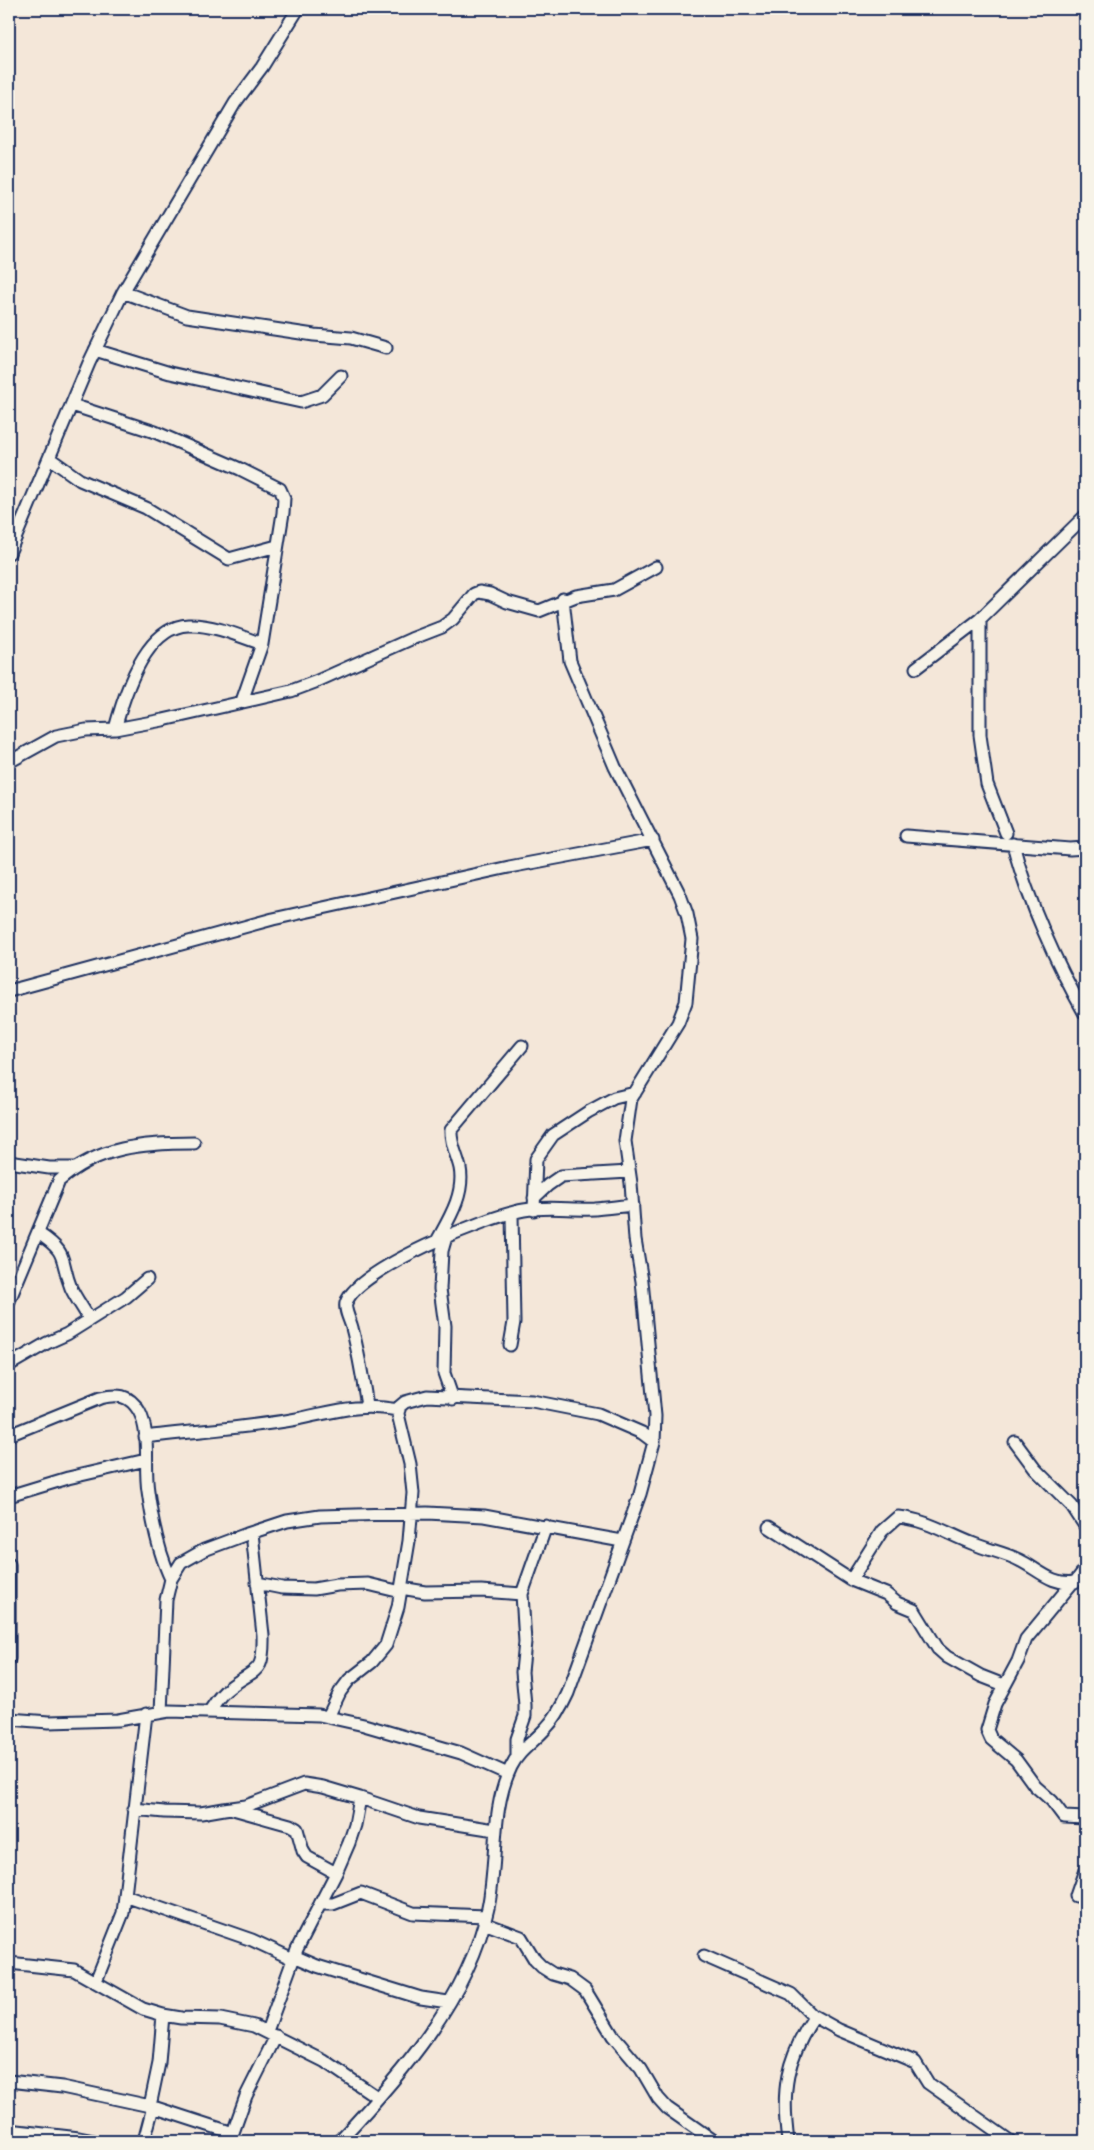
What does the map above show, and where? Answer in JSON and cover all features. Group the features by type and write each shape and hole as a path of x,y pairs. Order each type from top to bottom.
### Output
{"street":[{"path":"9,553 95,350 123,292 235,103 262,67 298,9"},
{"path":"123,292 187,316 314,335 351,338 386,348"},
{"path":"95,350 170,373 301,402 322,395 340,376"},
{"path":"72,405 155,432 280,489 284,498 262,644 242,701"},
{"path":"49,458 80,480 146,508 229,559 277,546"},
{"path":"916,668 980,619 1085,516"},
{"path":"9,762 56,736 86,730 115,729 192,714 291,690 315,682 442,627 453,619 474,594 479,592 539,611 564,599 614,590 656,567"},
{"path":"339,2141 398,2076 418,2049 471,1961 485,1920 492,1886 495,1830 508,1774 517,1757 552,1722 568,1693 640,1494 654,1442 655,1416 642,1281 635,1239 625,1140 630,1106 635,1093 678,1023 686,1002 692,940 687,914 680,894 609,754 570,661 564,599"},
{"path":"980,619 980,735 987,784 1006,833"},
{"path":"115,729 129,682 138,666 164,633 174,627 189,625 206,627 262,644"},
{"path":"906,836 1085,848"},
{"path":"9,991 273,920 509,867 652,840"},
{"path":"1013,844 1018,864 1051,948 1085,1014"},
{"path":"453,1398 444,1373 445,1326 440,1289 441,1239 459,1195 460,1172 451,1141 451,1130 522,1046"},
{"path":"534,1210 536,1159 553,1135 588,1112 614,1098 635,1093"},
{"path":"9,1301 59,1181 73,1168 91,1158 117,1150 151,1143 194,1143"},
{"path":"9,1162 50,1168 73,1168"},
{"path":"534,1198 548,1184 561,1176 628,1172"},
{"path":"367,1406 357,1346 345,1307 349,1297 357,1287 407,1254 441,1239 512,1214 534,1210 596,1209 633,1205"},
{"path":"510,1345 514,1322 512,1214"},
{"path":"38,1233 60,1251 71,1288 89,1320"},
{"path":"9,1365 67,1334 126,1297 147,1279"},
{"path":"9,1435 79,1405 115,1395 126,1398 140,1413 145,1437 147,1490 158,1542 171,1579"},
{"path":"328,1717 340,1692 350,1680 372,1662 386,1645 392,1632 401,1590 412,1513 413,1493 410,1464 401,1431 399,1410 404,1402 413,1398 427,1396 532,1401 598,1414 642,1433 654,1442"},
{"path":"145,1437 287,1420 336,1409 367,1406 399,1410"},
{"path":"1015,1442 1035,1469 1072,1506 1085,1526"},
{"path":"9,1496 68,1478 146,1460"},
{"path":"161,1712 166,1600 171,1579 181,1563 204,1550 287,1521 320,1516 412,1513 484,1516 622,1541"},
{"path":"851,1580 882,1531 898,1517 926,1524 970,1543 1011,1557 1044,1576 1059,1582 1073,1582"},
{"path":"517,1757 517,1739 525,1716 522,1672 525,1642 522,1594 546,1526"},
{"path":"769,1528 851,1580 886,1594 897,1603 914,1610 938,1650 981,1676 1004,1685"},
{"path":"209,1712 228,1688 257,1670 261,1661 263,1652 262,1634 252,1533"},
{"path":"9,1564 9,1659"},
{"path":"1085,1569 1078,1580 1073,1582 1026,1639 1018,1661 1004,1685 988,1725 988,1733 991,1739 1016,1760 1035,1786 1052,1801 1064,1817 1085,1818"},
{"path":"258,1583 282,1588 314,1589 337,1585 368,1584 425,1592 481,1591 522,1594"},
{"path":"9,1719 49,1722 100,1721 118,1720 161,1712 278,1713 328,1717 461,1753 508,1774"},
{"path":"96,1981 123,1913 132,1850 134,1809 146,1714"},
{"path":"134,1809 200,1813 246,1806 304,1784 323,1787 420,1818 495,1830"},
{"path":"9,2081 62,2087 151,2106 232,2137 271,2034 294,1957 336,1873 355,1824 360,1798"},
{"path":"232,1808 298,1829 303,1851 307,1856 336,1873"},
{"path":"1076,1896 1085,1870"},
{"path":"320,1904 333,1904 361,1893 413,1913 485,1920 521,1937 535,1960 542,1967 553,1974 570,1979 585,1990 613,2036 641,2069 658,2098 667,2108 714,2141"},
{"path":"125,1896 252,1940 316,1966 422,1998 448,2002"},
{"path":"704,1956 791,1994 814,2017 860,2040 915,2062 928,2083 1010,2141"},
{"path":"9,1963 74,1970 143,2009 181,2018 220,2019 238,2022 271,2034 324,2061 377,2097"},
{"path":"144,2141 159,2063 163,2014"},
{"path":"788,2141 784,2113 787,2072 801,2036 814,2017"},
{"path":"9,2130 94,2141"}]}
